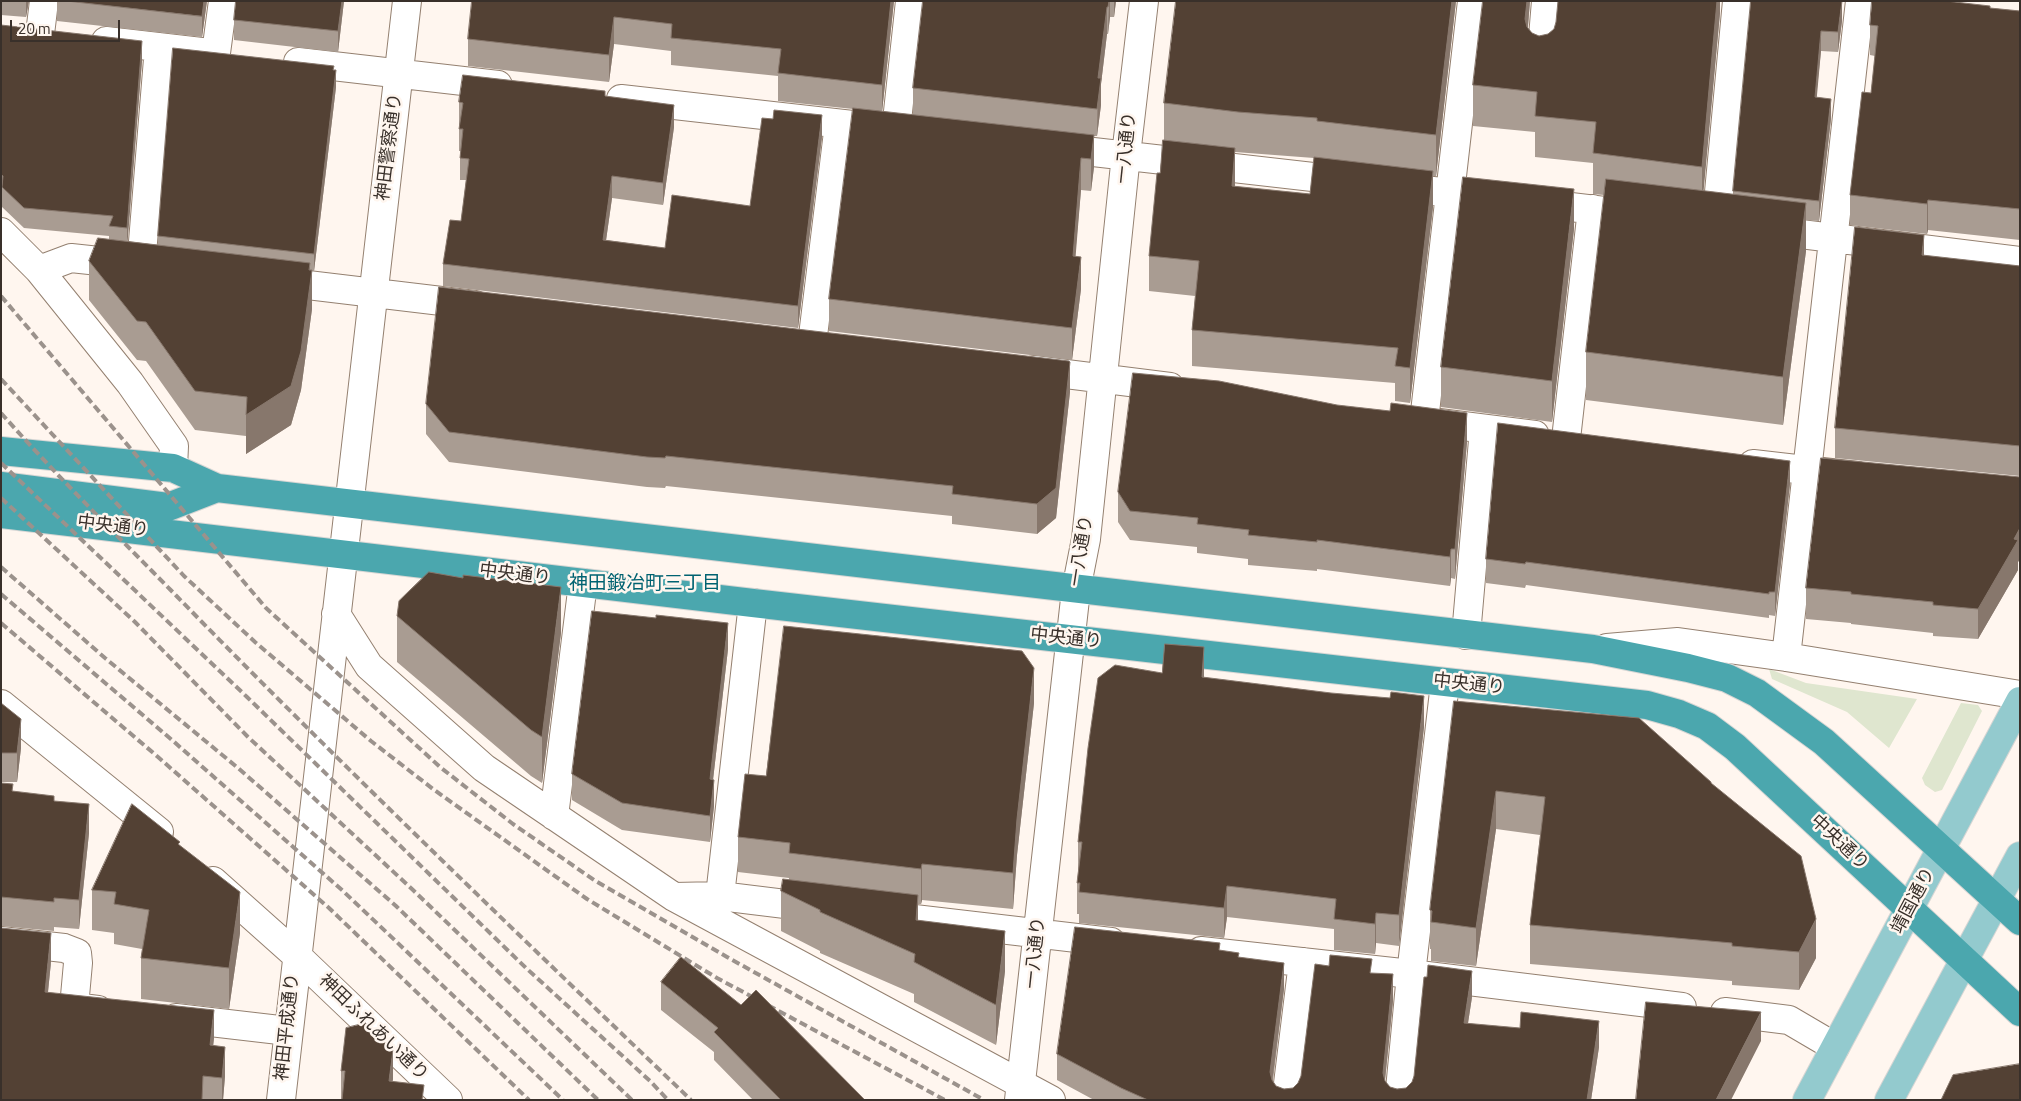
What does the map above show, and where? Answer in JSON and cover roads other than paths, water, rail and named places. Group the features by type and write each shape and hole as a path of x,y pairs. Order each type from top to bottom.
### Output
{"highway":[{"path":"1,451 173,468 217,488"},
{"name":"中央通り","path":"1,486 168,507 217,488 1593,649 1688,668 1727,678 1757,693 1824,742 2020,921"},
{"name":"中央通り","path":"1,514 1070,640 1647,705 1679,714 1707,726 1735,747 2020,1012"}],"main road":[{"name":"靖国通り","path":"1807,1100 2020,701"},
{"path":"1889,1100 2020,856"}],"street":[{"path":"40,34 44,1"},
{"path":"216,53 223,1"},
{"name":"神田警察通り","path":"336,614 407,1"},
{"path":"896,130 910,1"},
{"name":"一八通り","path":"1020,1092 1070,640 1076,590 1086,539 1144,1"},
{"path":"1472,1 1450,193 1414,420 1595,443"},
{"path":"1541,61 1546,1"},
{"path":"1716,224 1737,1"},
{"path":"1786,657 1860,1"},
{"path":"11,31 244,56"},
{"path":"141,266 159,47"},
{"path":"272,60 520,87"},
{"path":"598,96 923,133"},
{"path":"783,341 822,346 839,124"},
{"path":"1035,145 1659,217"},
{"path":"1566,439 1592,209"},
{"path":"1687,221 2020,261"},
{"path":"1,232 39,270 130,383 174,446 173,468"},
{"path":"39,270 71,258 169,269"},
{"path":"246,278 497,307"},
{"path":"1011,368 1198,391"},
{"path":"1466,634 1484,429"},
{"path":"1730,461 1884,479"},
{"path":"554,816 583,583"},
{"path":"720,896 753,603"},
{"path":"336,614 369,666 484,768 554,816 674,897 1020,1092 1051,1100"},
{"name":"神田平成通り","path":"280,1100 336,614"},
{"path":"1593,649 1678,642 1786,657 2020,695"},
{"path":"1399,1100 1411,974 1445,683"},
{"name":"神田ふれあい通り","path":"1,704 97,797 188,858 225,893 296,954 448,1100"},
{"path":"674,897 720,896 1137,945"},
{"path":"1,941 64,948 77,953 78,963 74,1007 118,1012"},
{"path":"1176,949 1411,974 1789,1020 1835,1047"},
{"path":"1286,1100 1303,962"},
{"path":"156,1016 288,1031"}],"railway":[{"path":"1,296 266,608 440,767 513,824 594,880 727,957 984,1100"},
{"path":"1,379 184,576 255,642 371,741 433,789 587,899 717,978 945,1100"},
{"path":"1,413 98,517 381,801 691,1100"},
{"path":"1,463 247,697 526,968 650,1081 668,1100"},
{"path":"1,498 135,622 248,737 413,890 632,1100"},
{"path":"1,567 105,658 238,768 396,906 598,1100"},
{"path":"1,594 172,740 343,891 563,1100"},
{"path":"1,623 158,757 329,908 529,1100"}],"district":[{"name":"神田鍛冶町三丁目","path":"645,584"}]}
